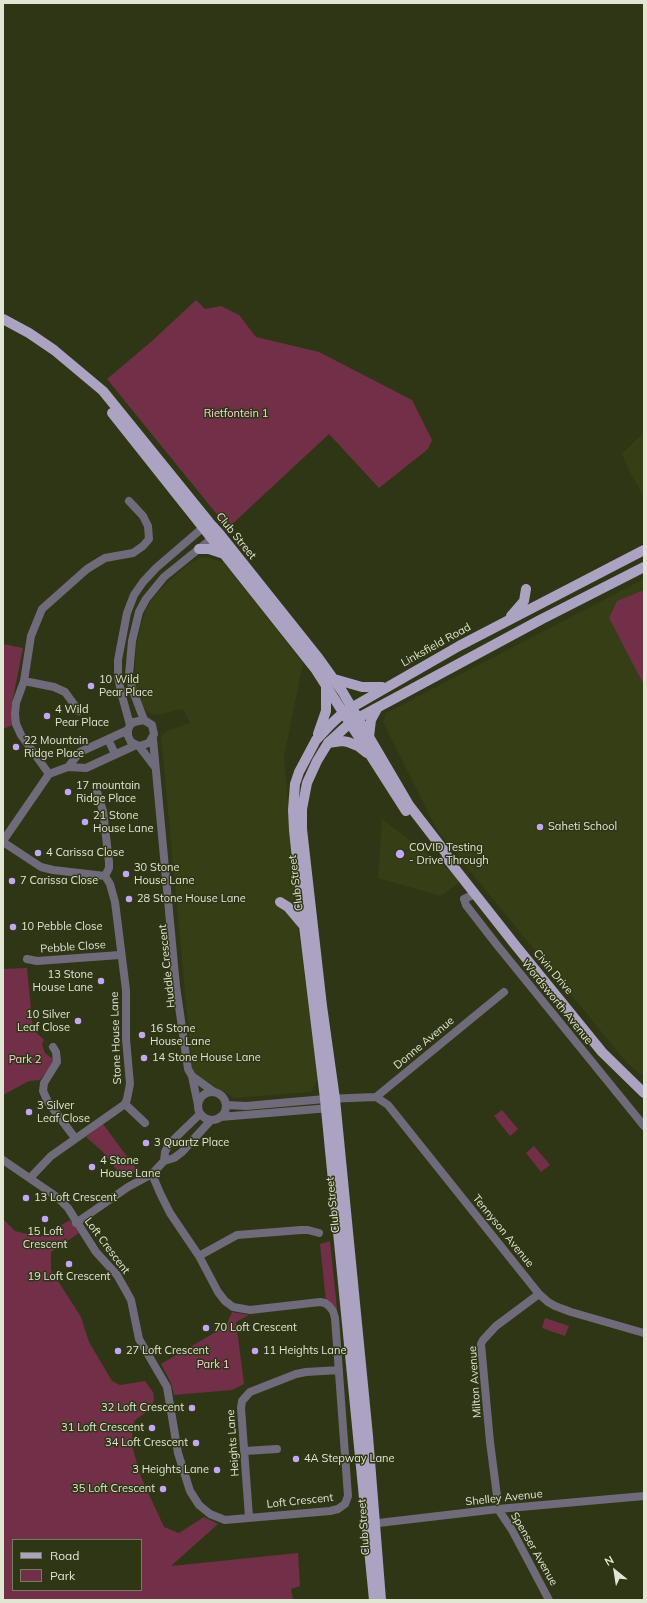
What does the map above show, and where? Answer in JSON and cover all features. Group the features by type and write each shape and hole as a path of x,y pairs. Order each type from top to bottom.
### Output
{"main road":[{"name":"Club Street","path":"3,319 29,333 54,350 95,386 103,391 206,525 216,535 330,682 348,710"},
{"name":"Club Street","path":"216,535 225,555 310,661 330,682"},
{"path":"199,549 213,550 225,555"},
{"name":"Linksfield Road","path":"298,809 295,784 299,772 316,740 330,725 348,710 384,687 644,550"},
{"path":"298,809 311,771 328,743 354,720 644,567"},
{"path":"504,623 524,601 526,589"},
{"path":"316,740 326,711 330,682 362,688 384,687"},
{"path":"369,736 372,720 380,706"},
{"name":"Civin Drive","path":"348,710 370,755 409,816 442,857 449,860"},
{"name":"Civin Drive","path":"354,720 369,736 409,806 446,853 449,860 475,894 602,1052 644,1093"},
{"path":"328,743 348,742 358,746 370,755"},
{"name":"Club Street","path":"298,809 304,926 330,1104"},
{"name":"Club Street","path":"298,809 302,829 322,1006 330,1104 371,1524 381,1600"},
{"path":"280,902 288,907 304,926"},
{"name":"Club Street","path":"371,1524 374,1600"}],"street":[{"path":"49,774 21,735 16,724 16,703 24,681 31,636 42,609 88,568 105,558 133,553 143,546 149,538 148,526 143,516 129,500"},
{"path":"156,768 138,746 131,742 128,736 129,727 118,676 118,660 127,613 134,595 143,582 156,568 206,525"},
{"path":"97,792 103,811 109,862 109,868 105,876 53,870 41,867 3,841 49,774 68,767 86,768 115,754 138,746 144,746 153,739 154,730 152,725 144,720 133,691 129,675 132,641 139,612 146,599 164,577 216,535"},
{"path":"24,681 54,687 65,692 79,711"},
{"path":"68,767 80,752 108,739 129,727 134,722 144,720"},
{"path":"108,739 115,754"},
{"name":"Huddle Crescent","path":"153,739 167,888 172,903 185,1032 183,1043 188,1069 192,1076 198,1105"},
{"name":"Stone House Lane","path":"105,876 110,884 115,902 120,955 126,990 126,1039 130,1084 125,1104"},
{"name":"Wordsworth Avenue","path":"475,894 464,899 466,905 497,946 644,1126"},
{"name":"Pebble Close","path":"27,959 37,961 120,955"},
{"name":"Donne Avenue","path":"376,1097 504,992"},
{"path":"53,1047 56,1052 57,1062 44,1083 43,1091 48,1102 75,1138"},
{"path":"192,1076 222,1097 226,1105 223,1114 220,1117"},
{"path":"211,1120 200,1114 198,1105 199,1100 205,1094 214,1092"},
{"path":"76,1223 128,1186 152,1174 164,1161 174,1158 182,1152 211,1120 220,1117 330,1104 353,1098 376,1097"},
{"name":"Tennyson Avenue","path":"376,1097 388,1106 539,1294 555,1306 644,1333"},
{"path":"30,1178 44,1161 125,1104 145,1123"},
{"path":"226,1105 330,1104"},
{"path":"164,1161 164,1152 169,1144 200,1114"},
{"path":"184,1130 194,1139"},
{"name":"Loft Crescent","path":"3,1160 57,1197 68,1208 76,1223 96,1252 117,1275 131,1300 139,1339 167,1387 178,1453 190,1491 199,1505 210,1514 225,1520 330,1511 338,1509 345,1504 348,1496 348,1488 335,1318 329,1306 320,1302 250,1310 234,1307 225,1301 218,1292 199,1256 170,1213 152,1174"},
{"path":"199,1256 237,1235 301,1230 319,1233"},
{"name":"Milton Avenue","path":"497,1496 490,1442 481,1344 496,1326 539,1294"},
{"name":"Heights Lane","path":"249,1517 241,1408 242,1401 250,1392 296,1374 339,1370"},
{"path":"245,1451 277,1449"},
{"name":"Shelley Avenue","path":"371,1524 498,1509 644,1496"},
{"name":"Spenser Avenue","path":"498,1509 512,1530 549,1600"}],"shaded area":[{"path":"644,432 644,497 622,454"},
{"path":"207,557 224,563 303,663 284,757 298,928 318,1079 311,1092 234,1098 223,1091 208,1086 195,1076 192,1066 161,736 167,731 190,723 183,709 157,715 150,714 144,707 138,694 135,680 135,666 136,646 147,607 155,595 190,563 200,558"},
{"name":"Saheti School","path":"644,579 644,1077 627,1063 439,833 383,722 386,713"},
{"path":"382,819 462,880 441,896 378,878"}],"green space":[{"name":"Rietfontein 1","path":"196,300 205,309 221,306 239,315 256,337 319,352 412,400 432,440 428,449 379,488 329,434 228,528 107,379 152,341"},
{"path":"644,590 644,685 609,618 617,601"},
{"path":"3,644 23,648 11,708 13,725 3,729"},
{"name":"Park 2","path":"27,968 33,1029 44,1040 42,1044 45,1053 53,1059 53,1063 40,1080 29,1081 3,1095 3,969"},
{"path":"502,1110 518,1129 510,1136 494,1116"},
{"path":"103,1124 137,1170 123,1178 102,1151 86,1137"},
{"path":"534,1146 550,1165 541,1172 526,1153"},
{"path":"3,1219 15,1231 40,1237 70,1220 79,1233 51,1252 51,1270 81,1317 89,1342 112,1381 120,1385 145,1381 153,1392 154,1399 152,1406 135,1420 132,1427 132,1446 141,1477 164,1527 179,1533 204,1517 218,1524 171,1566 298,1553 300,1586 291,1589 293,1600 3,1600"},
{"path":"330,1241 337,1309 326,1301 320,1244"},
{"name":"Park 1","path":"232,1312 249,1315 236,1322 244,1384 232,1390 174,1395 171,1383 161,1364 226,1326"},
{"path":"545,1318 569,1326 565,1336 542,1328"}],"place":[{"name":"10 Wild Pear Place","path":"91,686"},
{"name":"4 Wild Pear Place","path":"47,716"},
{"name":"22 Mountain Ridge Place","path":"16,747"},
{"name":"17 mountain Ridge Place","path":"68,792"},
{"name":"21 Stone House Lane","path":"85,822"},
{"name":"Saheti School","path":"540,827"},
{"name":"4 Carissa Close","path":"38,853"},
{"name":"COVID Testing - Drive Through","path":"400,854"},
{"name":"30 Stone House Lane","path":"126,874"},
{"name":"7 Carissa Close","path":"12,881"},
{"name":"28 Stone House Lane","path":"129,899"},
{"name":"10 Pebble Close","path":"13,927"},
{"name":"13 Stone House Lane","path":"101,981"},
{"name":"10 Silver Leaf Close","path":"78,1021"},
{"name":"16 Stone House Lane","path":"142,1035"},
{"name":"14 Stone House Lane","path":"144,1058"},
{"name":"3 Silver Leaf Close","path":"29,1112"},
{"name":"3 Quartz Place","path":"146,1143"},
{"name":"4 Stone House Lane","path":"92,1167"},
{"name":"13 Loft Crescent","path":"26,1198"},
{"name":"15 Loft Crescent","path":"45,1219"},
{"name":"19 Loft Crescent","path":"69,1264"},
{"name":"70 Loft Crescent","path":"206,1328"},
{"name":"27 Loft Crescent","path":"118,1351"},
{"name":"11 Heights Lane","path":"255,1351"},
{"name":"32 Loft Crescent","path":"192,1408"},
{"name":"31 Loft Crescent","path":"152,1428"},
{"name":"34 Loft Crescent","path":"196,1443"},
{"name":"4A Stepway Lane","path":"296,1459"},
{"name":"3 Heights Lane","path":"217,1470"},
{"name":"35 Loft Crescent","path":"163,1489"}]}
